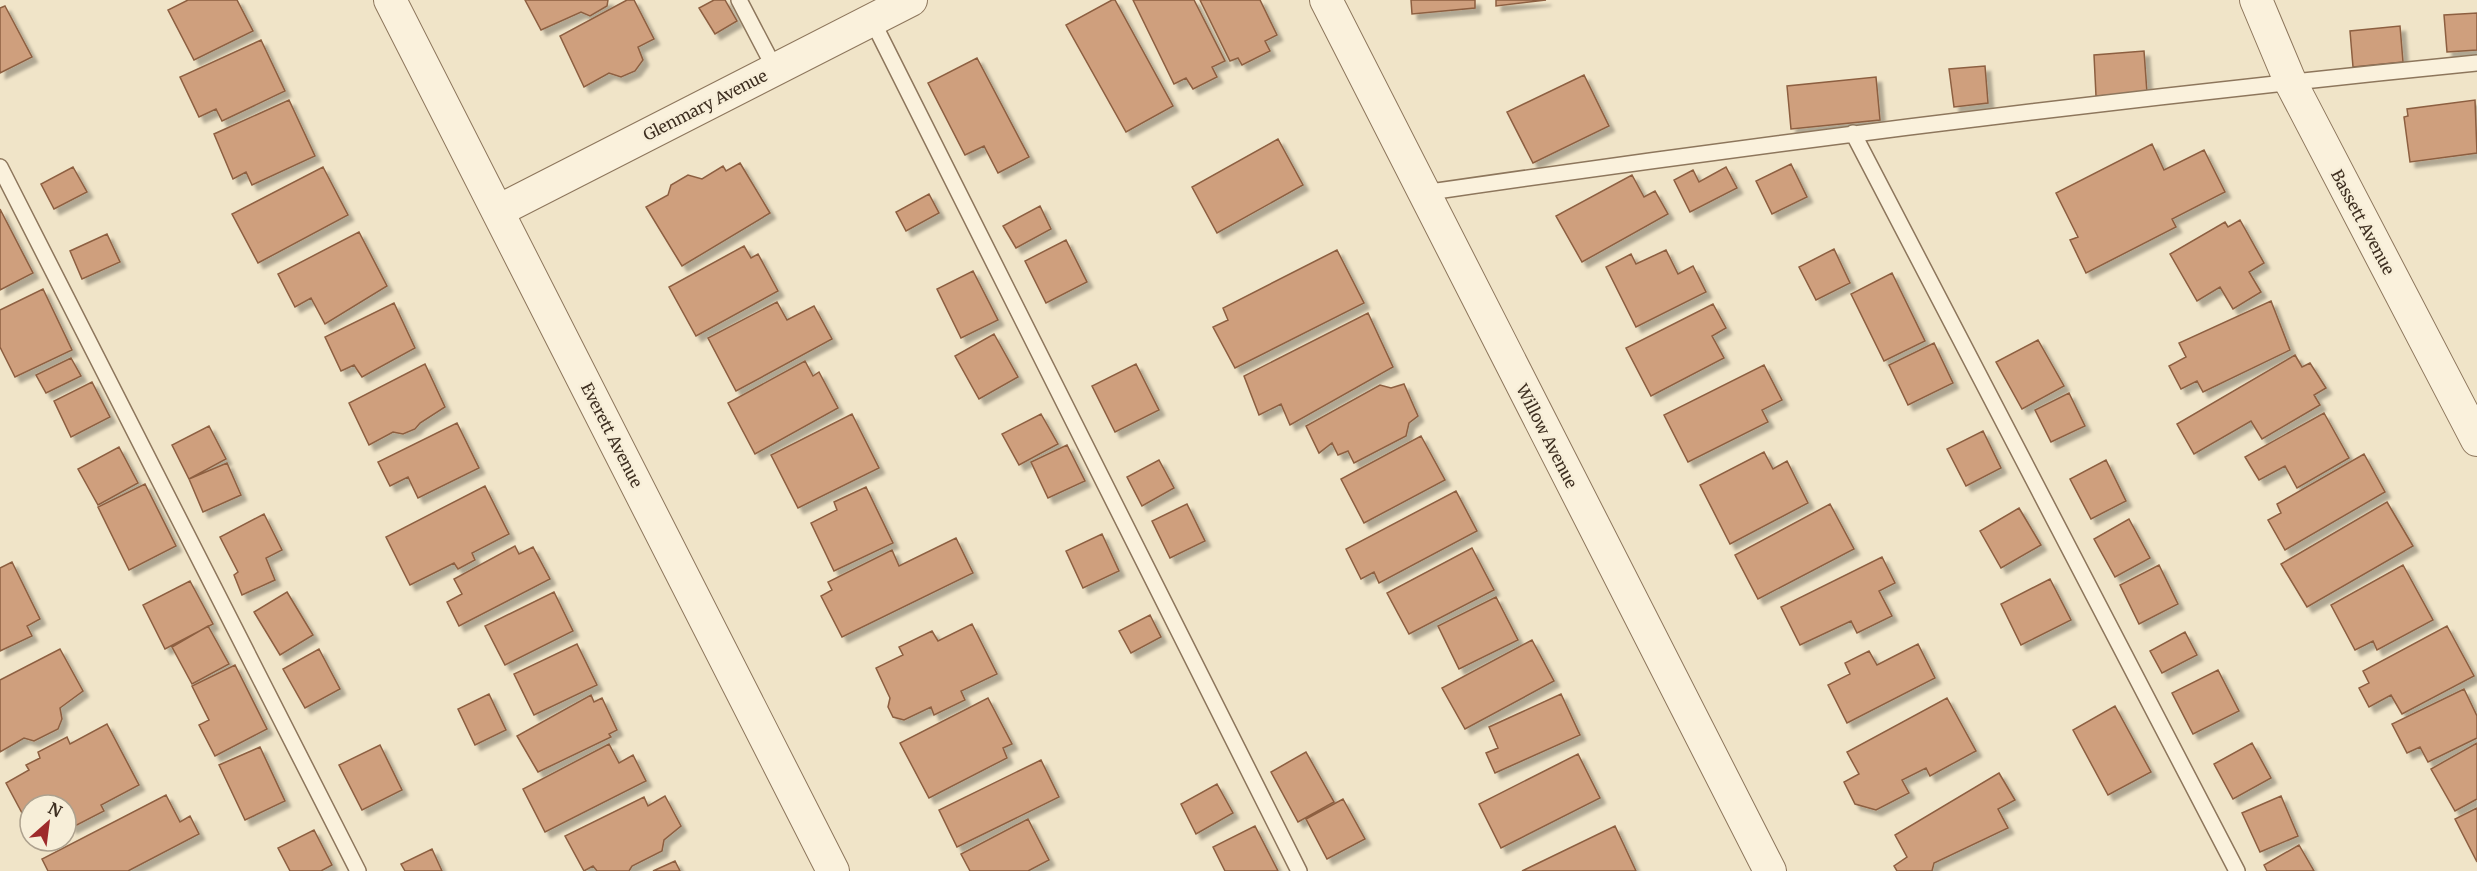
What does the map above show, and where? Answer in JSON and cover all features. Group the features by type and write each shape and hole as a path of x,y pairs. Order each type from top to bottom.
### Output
{"street":[{"name":"Everett Avenue","path":"390,0 833,871"},
{"name":"Glenmary Avenue","path":"498,211 911,0"},
{"name":"Willow Avenue","path":"1326,0 1770,871"},
{"name":"Bassett Avenue","path":"2256,0 2290,81 2477,441"}],"lane":[{"path":"739,0 775,69"},
{"path":"872,20 1299,871"},
{"path":"1423,193 1853,134 2290,81 2477,63"},
{"path":"1853,134 2237,871"},
{"path":"0,167 358,871"}],"building":[{"path":"188,0 237,0 253,31 194,60 168,10"},
{"path":"525,0 608,0 607,6 590,16 581,12 541,30"},
{"path":"627,0 634,0 654,39 638,47 643,60 635,71 621,77 609,73 584,87 560,36"},
{"path":"714,0 725,0 737,21 715,34 699,8"},
{"path":"1115,0 1173,106 1126,132 1066,25"},
{"path":"1133,0 1194,0 1225,61 1212,67 1217,77 1193,89 1186,78 1174,84"},
{"path":"1200,0 1260,0 1277,35 1265,41 1270,51 1242,65 1238,58 1230,61"},
{"path":"1411,0 1475,0 1475,8 1412,14"},
{"path":"1496,0 1546,0 1496,6"},
{"path":"5,6 32,57 0,73 0,8"},
{"path":"2477,13 2477,50 2447,52 2444,15"},
{"path":"2400,26 2403,62 2353,67 2350,31"},
{"path":"261,40 285,91 222,121 216,109 199,117 180,77"},
{"path":"2144,51 2147,93 2096,96 2094,55"},
{"path":"977,58 1029,157 998,173 984,146 965,155 928,83"},
{"path":"1985,66 1988,103 1954,107 1949,69"},
{"path":"1584,75 1609,126 1533,163 1507,112"},
{"path":"1876,77 1880,120 1791,129 1787,86"},
{"path":"289,100 315,156 252,185 246,172 233,179 214,134"},
{"path":"2475,100 2477,153 2410,162 2404,117 2408,116 2407,109"},
{"path":"1278,139 1303,185 1217,233 1192,187"},
{"path":"2152,144 2164,170 2204,150 2225,192 2172,219 2176,227 2086,273 2070,240 2078,237 2056,193"},
{"path":"740,163 770,213 682,266 646,207 668,195 671,185 688,175 702,179 723,166 726,171"},
{"path":"1791,164 1807,197 1772,214 1756,181"},
{"path":"73,167 87,192 54,209 41,184"},
{"path":"323,167 348,215 258,263 232,214"},
{"path":"1726,167 1737,188 1690,212 1674,180 1693,170 1699,182"},
{"path":"1632,175 1644,197 1655,191 1668,214 1582,262 1556,216"},
{"path":"929,194 939,213 906,231 896,212"},
{"path":"1040,206 1051,229 1016,248 1003,226"},
{"path":"0,209 33,273 0,290"},
{"path":"2240,220 2264,263 2249,272 2261,292 2233,309 2220,287 2197,301 2170,254 2225,222 2228,227"},
{"path":"359,232 387,286 325,324 311,298 295,307 278,274"},
{"path":"107,234 120,262 82,279 70,251"},
{"path":"1066,240 1087,282 1046,303 1025,261"},
{"path":"744,246 751,258 758,254 778,291 696,336 669,287"},
{"path":"1834,249 1850,283 1816,300 1799,267"},
{"path":"1337,250 1364,303 1235,368 1213,327 1228,320 1223,308"},
{"path":"1666,250 1678,274 1693,266 1706,292 1636,327 1606,267 1631,254 1636,264"},
{"path":"973,271 998,320 961,338 937,289"},
{"path":"1892,273 1925,341 1884,361 1851,294"},
{"path":"43,289 72,350 15,377 0,347 0,310"},
{"path":"2271,301 2290,350 2203,392 2197,381 2181,389 2169,366 2186,357 2179,343"},
{"path":"777,302 787,320 814,306 832,339 736,391 708,338"},
{"path":"394,303 415,348 362,377 354,365 341,371 325,337"},
{"path":"1713,304 1726,328 1712,336 1724,358 1651,396 1626,348"},
{"path":"1368,313 1393,367 1290,425 1281,404 1259,415 1244,376"},
{"path":"994,334 1018,377 979,399 955,356"},
{"path":"2038,340 2064,386 2022,409 1996,362"},
{"path":"1934,343 1953,383 1908,405 1889,365"},
{"path":"2295,355 2302,367 2310,363 2326,388 2314,395 2320,405 2262,439 2251,421 2194,454 2177,424"},
{"path":"71,358 81,376 46,393 36,375"},
{"path":"805,361 813,376 819,372 838,408 755,454 728,403"},
{"path":"425,364 445,407 420,423 415,429 403,434 393,432 369,445 349,403"},
{"path":"1136,364 1159,410 1115,432 1092,386"},
{"path":"1764,365 1782,400 1762,410 1768,422 1688,462 1664,415"},
{"path":"92,382 110,417 71,437 54,401"},
{"path":"1404,384 1418,416 1409,423 1406,436 1354,463 1348,451 1338,455 1332,443 1319,453 1306,426 1380,385 1391,388"},
{"path":"2069,393 2085,426 2051,442 2035,410"},
{"path":"2324,413 2349,458 2297,488 2285,466 2259,480 2245,457"},
{"path":"852,414 879,468 798,508 771,455"},
{"path":"1041,414 1058,444 1019,465 1002,434"},
{"path":"457,423 479,468 418,498 408,477 390,486 378,462"},
{"path":"209,426 226,459 189,479 172,445"},
{"path":"1983,431 2001,468 1966,486 1947,449"},
{"path":"1421,436 1445,480 1364,523 1341,479"},
{"path":"1067,445 1085,481 1048,498 1031,462"},
{"path":"119,447 138,483 98,505 78,469"},
{"path":"1764,452 1773,469 1787,461 1808,503 1730,544 1700,485"},
{"path":"2364,454 2385,492 2285,550 2268,520 2281,513 2277,504"},
{"path":"1159,460 1174,488 1142,506 1127,477"},
{"path":"2106,460 2126,501 2091,519 2070,479"},
{"path":"227,463 241,495 203,512 189,479"},
{"path":"145,484 176,546 129,570 98,507"},
{"path":"485,486 509,534 472,553 475,560 458,569 454,563 410,585 386,537"},
{"path":"866,487 893,543 834,571 811,523 837,510 834,502"},
{"path":"1456,491 1477,531 1379,583 1374,572 1361,579 1346,549"},
{"path":"2387,502 2413,546 2307,607 2281,564"},
{"path":"1187,504 1205,541 1170,558 1152,521"},
{"path":"1830,504 1854,549 1758,599 1735,555"},
{"path":"2019,508 2041,545 2001,568 1980,531"},
{"path":"264,514 282,550 266,558 275,580 242,595 234,575 238,572 220,537"},
{"path":"2129,519 2150,558 2115,577 2094,539"},
{"path":"1102,534 1119,571 1083,588 1066,551"},
{"path":"956,538 973,573 842,637 821,596 832,590 828,582 892,550 899,566"},
{"path":"515,546 519,554 533,547 550,579 459,626 447,602 462,594 454,579"},
{"path":"1472,548 1494,590 1409,634 1387,593"},
{"path":"1882,557 1895,583 1879,591 1892,616 1857,633 1851,621 1800,645 1781,607"},
{"path":"12,562 40,619 27,626 32,636 0,651 0,568"},
{"path":"2159,565 2178,604 2139,624 2120,585"},
{"path":"2403,565 2433,620 2377,650 2373,641 2355,650 2331,605"},
{"path":"2050,579 2071,620 2021,645 2001,604"},
{"path":"190,581 213,624 165,649 143,605"},
{"path":"287,592 313,635 280,655 254,612"},
{"path":"554,592 573,631 505,665 485,626"},
{"path":"1496,597 1518,640 1459,669 1438,626"},
{"path":"1150,615 1161,637 1131,653 1119,631"},
{"path":"972,624 997,674 961,691 965,700 934,715 931,707 904,720 893,717 888,707 890,698 876,668 903,655 899,647 932,631 938,641"},
{"path":"208,626 229,664 192,684 172,647"},
{"path":"2447,626 2474,676 2402,714 2391,695 2369,707 2359,688 2369,683 2363,671"},
{"path":"2185,632 2197,655 2162,673 2150,651"},
{"path":"1532,640 1554,681 1465,729 1442,688"},
{"path":"577,644 597,685 534,715 514,674"},
{"path":"1918,644 1935,678 1847,723 1828,685 1850,674 1845,663 1869,651 1877,665"},
{"path":"60,649 83,691 60,708 62,719 58,729 34,741 24,738 0,752 0,680"},
{"path":"319,649 340,689 305,708 283,669"},
{"path":"235,665 267,729 215,756 199,725 209,720 192,686"},
{"path":"2218,670 2239,711 2193,734 2172,693"},
{"path":"2464,689 2477,716 2477,738 2428,762 2420,747 2407,753 2392,724"},
{"path":"489,694 506,730 475,745 458,709"},
{"path":"1561,694 1580,735 1495,773 1486,753 1498,748 1489,727"},
{"path":"591,695 594,702 602,698 617,730 609,734 611,737 538,772 517,736"},
{"path":"988,698 1012,744 1003,748 1007,758 929,798 900,743"},
{"path":"1947,698 1976,751 1930,776 1926,768 1902,780 1909,793 1876,810 1855,804 1844,782 1859,774 1847,752"},
{"path":"2115,706 2151,772 2108,795 2073,730"},
{"path":"107,724 139,785 101,805 104,811 78,824 78,793 18,793 18,806 6,783 29,770 26,765 40,758 38,752 67,737 70,744"},
{"path":"2252,743 2271,778 2233,799 2214,764"},
{"path":"2477,743 2477,799 2455,811 2431,769"},
{"path":"609,744 619,763 633,755 646,781 545,832 523,789"},
{"path":"380,745 402,790 362,810 339,765"},
{"path":"260,747 285,801 245,820 219,765"},
{"path":"1306,752 1334,802 1298,822 1271,772"},
{"path":"1578,754 1600,798 1501,848 1479,804"},
{"path":"1041,760 1059,797 957,847 939,810"},
{"path":"1999,773 2015,800 1998,809 2008,828 1934,863 1932,871 1897,871 1894,866 1907,857 1895,835"},
{"path":"1217,784 1233,813 1196,834 1181,804"},
{"path":"166,795 180,822 190,816 199,834 128,871 48,871 42,859 54,853 78,853 78,840"},
{"path":"665,796 681,826 664,840 662,851 632,866 629,871 597,871 593,866 584,871 565,836 644,797 648,806"},
{"path":"2281,796 2298,836 2260,852 2242,813"},
{"path":"1343,799 1365,839 1327,859 1306,819"},
{"path":"2477,808 2477,862 2455,819"},
{"path":"1028,819 1049,860 1028,871 970,871 961,854"},
{"path":"1255,826 1278,871 1225,871 1213,847"},
{"path":"1615,826 1636,871 1522,871"},
{"path":"314,830 332,865 321,871 290,871 278,848"},
{"path":"2299,845 2314,871 2267,871 2264,865"},
{"path":"432,849 442,871 405,871 401,864"},
{"path":"675,861 680,871 653,871"}]}
